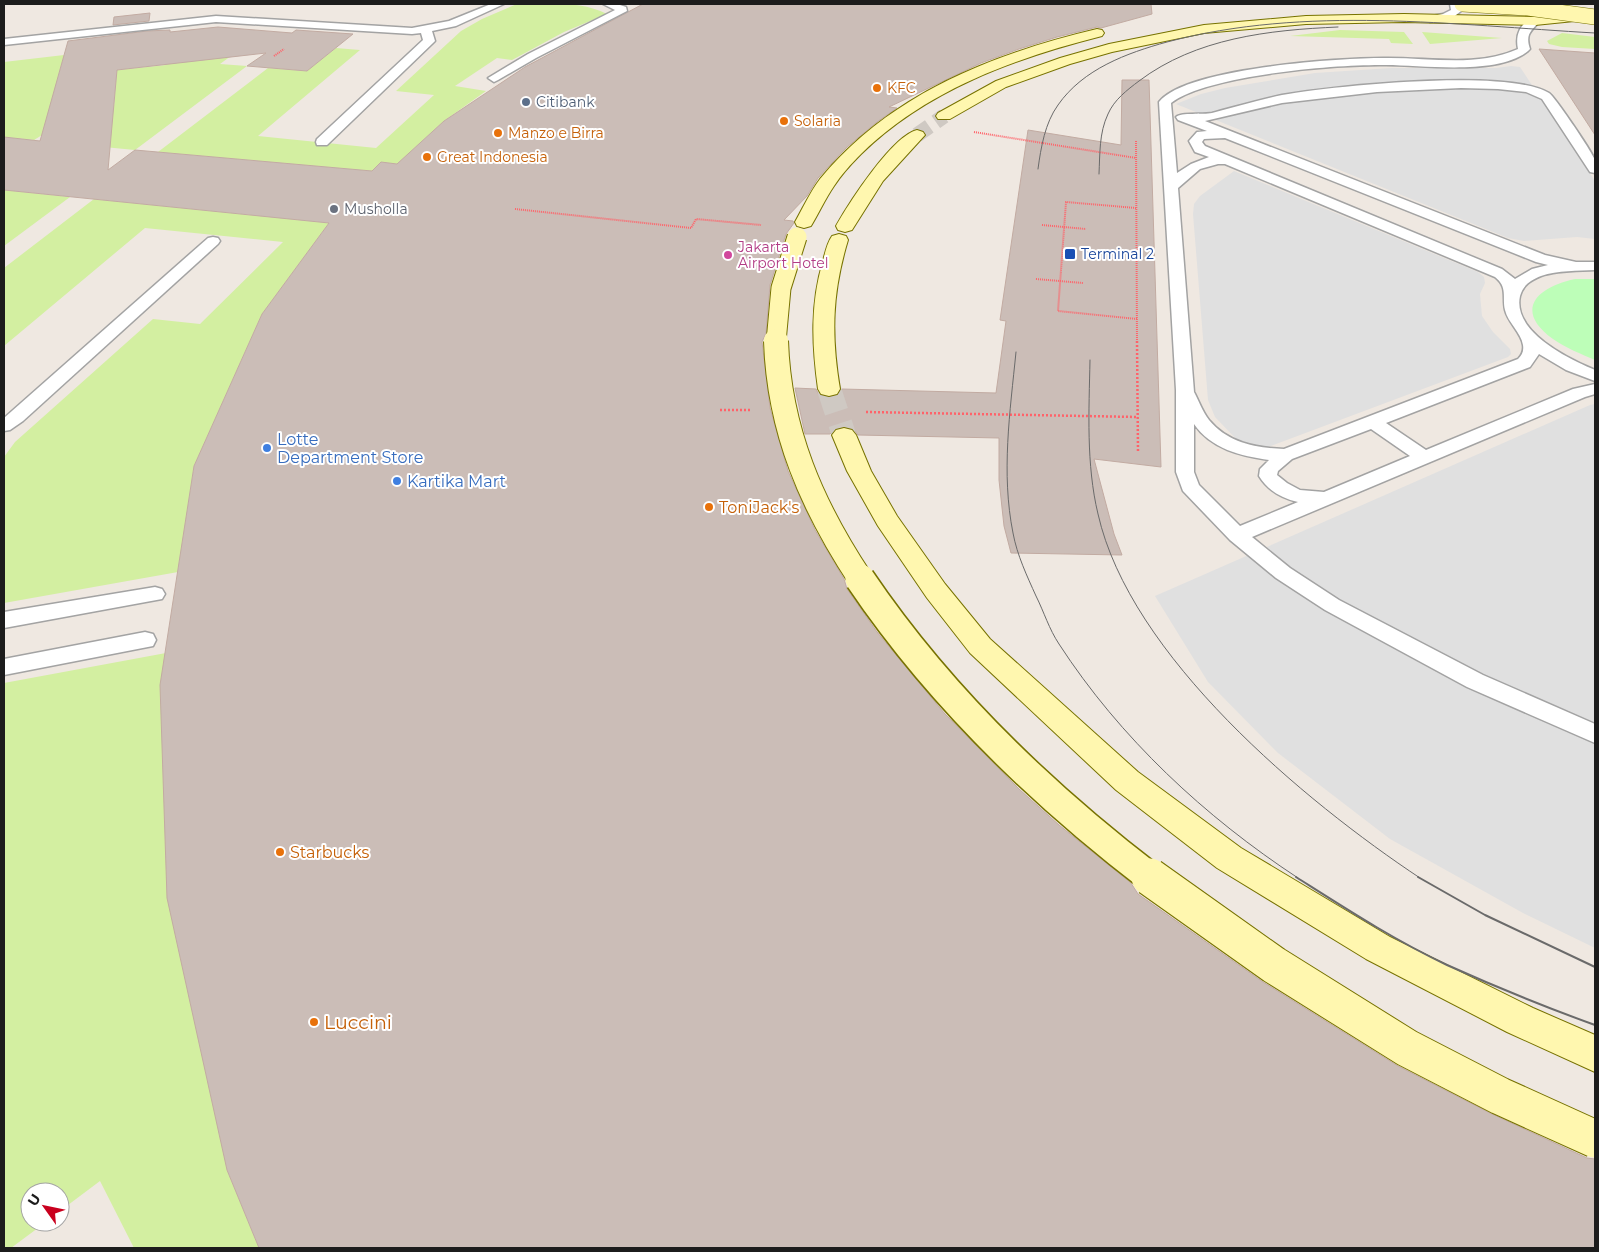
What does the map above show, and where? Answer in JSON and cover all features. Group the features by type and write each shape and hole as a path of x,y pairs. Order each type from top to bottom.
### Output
{"street":[{"path":"1462,4 1528,8 1595,16"},
{"path":"944,116 1001,84 1033,72 1109,48 1204,29 1250,23 1306,20 1430,18 1535,21 1595,16"},
{"path":"1535,21 1586,31"},
{"path":"1108,30 1034,49 952,83 916,104 880,130 855,151 828,181 801,229 782,276 776,315 781,401 794,450 813,496 842,549 878,606 930,674 988,737 1064,808 1153,881 1258,956 1408,1048 1540,1115 1595,1139"},
{"path":"829,389 825,367 824,320 828,279 842,233 873,179 894,155 917,136"},
{"path":"844,435 859,471 887,520 936,591 980,646 1127,781 1229,858 1378,948 1520,1020 1595,1054"}],"lane":[{"path":"4,42 216,18 400,31 426,30 452,24 500,4"},
{"path":"494,78 532,56 622,11 622,9 608,4"},
{"path":"1430,18 1443,18 1453,14 1456,11 1455,4"},
{"path":"1509,44 1520,38 1527,26 1535,21"},
{"path":"322,142 425,46 429,40 426,30"},
{"path":"1383,61 1458,64 1502,59 1522,52 1524,48 1520,38"},
{"path":"1483,50 1383,61 1291,68 1220,80 1171,95 1165,102 1185,390 1186,478 1196,494 1237,535 1283,574 1332,605 1475,681 1595,734"},
{"path":"1182,117 1207,119 1241,108 1317,93 1440,85 1530,88 1546,96 1595,169"},
{"path":"1165,105 1172,112 1182,117 1233,138 1541,259 1575,266"},
{"path":"1233,138 1206,134 1195,141 1200,149 1497,272 1510,282 1513,313 1526,333 1533,350 1530,358 1524,363 1286,455 1269,469 1268,476 1276,486 1288,494 1303,498 1331,497"},
{"path":"1171,187 1184,174 1206,161 1217,159 1233,162"},
{"path":"1321,199 1351,184"},
{"path":"4,426 17,417 214,241"},
{"path":"1512,295 1522,280 1538,273 1575,266 1595,266"},
{"path":"1526,333 1550,354 1595,376"},
{"path":"1185,390 1192,408 1211,433 1217,437 1248,452 1286,455"},
{"path":"1237,535 1579,393 1595,390"},
{"path":"1373,422 1425,458"},
{"path":"4,620 156,594"},
{"path":"4,668 145,640"}],"path":[{"path":"970,132 1136,158"},
{"path":"1136,141 1138,452"},
{"path":"1136,208 1066,202 1058,311 1137,319"},
{"path":"515,209 691,228 696,219 760,225"},
{"path":"1042,225 1086,229"},
{"path":"1036,278 1083,283"},
{"path":"720,410 759,410"},
{"path":"866,412 1138,417"}],"green space":[{"path":"552,3 575,5 607,14 564,32 512,60 497,58 455,86 486,91 444,121 397,164 381,162 372,171 158,152 268,68 307,71 336,48 360,50 258,136 376,148 434,95 396,91 461,31 482,19 517,4"},
{"path":"1340,30 1404,32 1413,44 1391,43 1389,39 1290,36"},
{"path":"1422,32 1502,38 1430,44"},
{"path":"1562,33 1595,37 1595,49 1562,47 1549,44 1547,41"},
{"path":"250,42 220,64 247,66 135,150 62,143 114,106 117,70 166,65 168,43"},
{"path":"64,55 58,77 89,106 34,140 4,137 4,62"},
{"path":"4,190 70,197 4,246"},
{"path":"94,199 329,223 262,314 194,466 178,572 4,603 4,457 15,442 153,319 200,324 283,242 145,228 4,346 4,268"},
{"path":"1575,279 1595,279 1595,360 1553,339 1534,319 1532,309 1535,301 1541,294 1550,288"},
{"path":"166,653 227,1170 259,1248 134,1248 100,1181 70,1204 70,1182 20,1182 20,1232 33,1232 11,1248 4,1248 4,683"}],"shaded area":[{"path":"1520,67 1595,181 1595,239 1577,237 1524,241 1508,238 1176,104 1201,94 1225,88 1315,73 1391,68 1495,68"},
{"path":"1234,171 1478,272 1484,277 1485,283 1480,294 1482,316 1493,332 1510,349 1511,354 1508,357 1265,448 1250,447 1239,442 1215,417 1208,400 1193,214 1194,204 1200,196"},
{"path":"1595,404 1595,948 1523,913 1390,839 1278,753 1208,682 1155,596"}],"building":[{"path":"643,4 1151,4 1152,14 1101,28 1097,27 1057,37 1019,49 981,63 889,107 897,108 846,148 818,178 807,196 784,220 793,221 794,223 786,234 770,285 766,333 762,342 770,408 788,471 815,530 844,579 847,589 877,632 945,714 1019,789 1059,825 1131,883 1138,894 1263,982 1398,1066 1492,1114 1587,1158 1595,1159 1595,1248 259,1248 227,1170 167,898 160,685 194,466 262,314 329,223 4,190 4,137 40,141 68,41 147,31 170,30 170,32 218,27 292,33 296,30 353,34 307,71 247,66 266,53 117,70 108,170 135,150 372,171 381,162 397,164 444,121 525,67"},
{"path":"150,13 149,21 113,25 114,17"},
{"path":"1539,49 1595,53 1595,135"},
{"path":"1122,80 1149,80 1161,467 1094,459 1114,534 1122,555 1011,553 1004,526 999,480 999,438 858,435 853,429 844,426 836,428 830,434 805,434 795,388 816,389 819,395 829,398 837,396 842,389 996,393 1006,321 1000,320 1028,130 1121,145"}],"tunnel":[{"path":"917,135 944,116"},
{"path":"829,389 844,435"}],"tram line":[{"path":"1038,169 1047,127 1058,105 1068,92 1093,72 1107,64 1137,51 1167,42 1220,31 1273,24 1326,21 1434,23 1595,33"},
{"path":"1099,174 1101,136 1111,109 1126,92 1161,66 1184,55 1234,39 1260,34 1338,27"},
{"path":"1016,352 1008,442 1009,510 1020,557 1052,632 1083,679 1109,712 1166,773 1230,829 1298,878"},
{"path":"1090,360 1090,457 1098,514 1116,567 1146,620 1183,671 1228,720 1276,766 1325,809 1420,878"},
{"path":"1296,877 1370,923 1447,965 1502,989 1595,1025"},
{"path":"1418,877 1485,915 1595,967"}],"place":[{"name":"KFC","path":"877,88"},
{"name":"Citibank","path":"526,102"},
{"name":"Solaria","path":"784,121"},
{"name":"Manzo e Birra","path":"498,133"},
{"name":"Great Indonesia","path":"427,157"},
{"name":"Musholla","path":"334,209"},
{"name":"Terminal 2","path":"1070,254"},
{"name":"Jakarta Airport Hotel","path":"728,255"},
{"name":"Lotte Department Store","path":"267,448"},
{"name":"Kartika Mart","path":"397,481"},
{"name":"ToniJack's","path":"709,507"},
{"name":"Starbucks","path":"280,852"},
{"name":"Luccini","path":"314,1022"}]}
